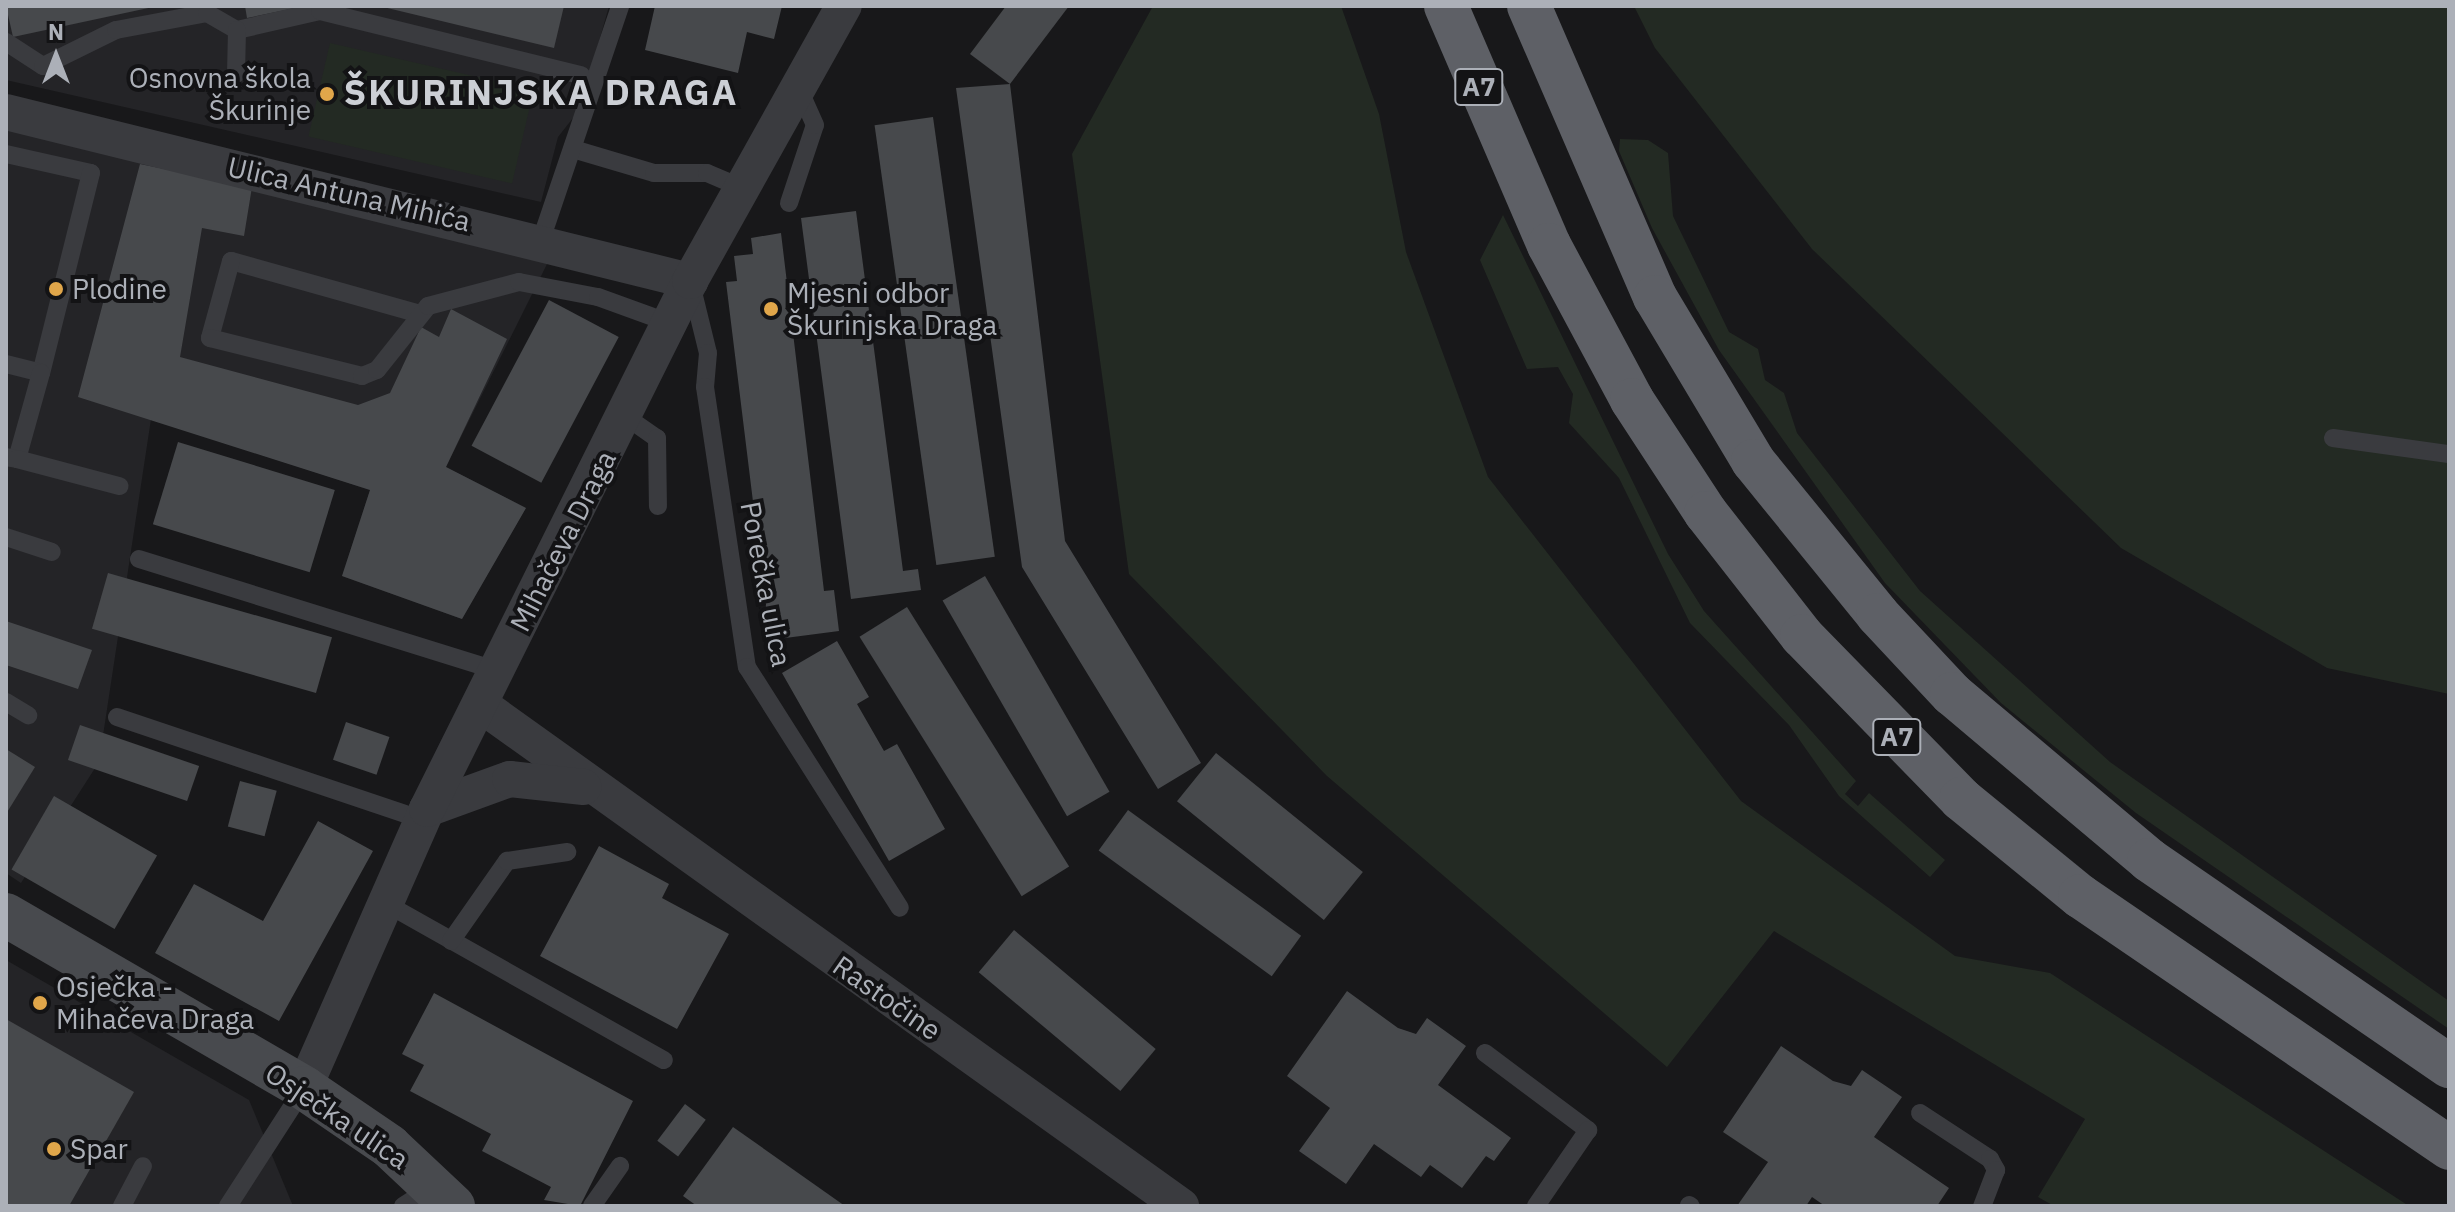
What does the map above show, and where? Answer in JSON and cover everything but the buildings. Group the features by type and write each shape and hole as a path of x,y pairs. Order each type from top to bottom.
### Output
{"highway":[{"name":"A7","path":"1446,6 1514,168 1603,346 1677,470 1761,588 1875,715 1961,799 2080,896 2449,1148"},
{"name":"A7","path":"1529,6 1582,142 1655,297 1753,461 1931,672 2149,860 2449,1066"}],"main road":[{"name":"Osječka ulica","path":"6,915 304,1088 430,1199"}],"street":[{"name":"Mihačeva Draga","path":"304,1088 425,815 690,281 844,6"},
{"name":"Ulica Antuna Mihića","path":"6,112 541,240 690,281"},
{"name":"Rastočine","path":"481,705 592,789 1181,1206"},
{"name":"Rastočine","path":"425,815 510,779 592,789"}],"lane":[{"path":"541,240 620,6"},
{"path":"6,42 43,66 116,30 198,13 237,30 320,11 581,75"},
{"path":"236,74 237,30"},
{"path":"789,203 815,125 798,86"},
{"path":"573,149 654,173 707,173 742,188"},
{"path":"6,154 91,173 41,373 12,458 119,486"},
{"path":"420,314 231,261 210,338 362,376 377,370 420,314 454,295 519,282 598,297 670,323"},
{"name":"Porečka ulica","path":"690,281 708,353 705,387 747,667 900,908"},
{"path":"6,364 41,373"},
{"path":"625,416 657,438 658,506"},
{"path":"2333,438 2449,454"},
{"path":"6,537 52,552"},
{"path":"139,559 498,671"},
{"path":"6,702 28,715"},
{"path":"117,717 425,815"},
{"path":"451,941 507,861 567,852"},
{"path":"385,903 664,1060"},
{"path":"1485,1053 1588,1130 1536,1206"},
{"path":"228,1206 304,1088"},
{"path":"1920,1113 1990,1159 1996,1170 1982,1206"},
{"path":"122,1206 143,1166"},
{"path":"592,1206 620,1166"}],"shaded area":[{"name":"Osnovna škola Škurinje","path":"6,6 609,6 580,109 558,137 541,202 6,80"},
{"path":"1153,6 1341,6 1379,114 1406,252 1488,477 1741,801 1955,956 2050,973 2409,1206 2054,1206 2038,1197 2085,1119 1774,931 1667,1067 1327,776 1129,574 1072,154"},
{"path":"1634,6 2449,6 2449,694 2327,668 2121,548 1812,249 1655,48"},
{"path":"330,43 534,90 512,184 308,137"},
{"path":"6,127 548,262 446,467 526,508 462,619 342,576 370,490 151,419 99,762 21,883 6,873"},
{"path":"1620,139 1648,140 1668,153 1673,216 1729,332 1758,349 1765,380 1784,393 1797,433 1920,591 2110,762 2449,1001 2449,1029 2136,813 2001,703 1885,583 1719,350 1652,228 1619,151"},
{"path":"1503,215 1668,554 1704,611 1856,781 1845,794 1858,806 1869,793 1945,860 1930,877 1839,796 1789,725 1690,623 1619,478 1569,423 1573,394 1558,367 1527,369 1480,260"},
{"path":"6,960 249,1100 293,1206 6,1206"}],"place":[{"name":"Osnovna škola Škurinje","path":"327,94"},
{"name":"Plodine","path":"56,289"},
{"name":"Mjesni odbor Škurinjska Draga","path":"771,309"},
{"name":"Osječka - Mihačeva Draga","path":"40,1003"},
{"name":"Spar","path":"54,1149"}],"district":[{"name":"ŠKURINJSKA DRAGA","path":"541,92"}]}
